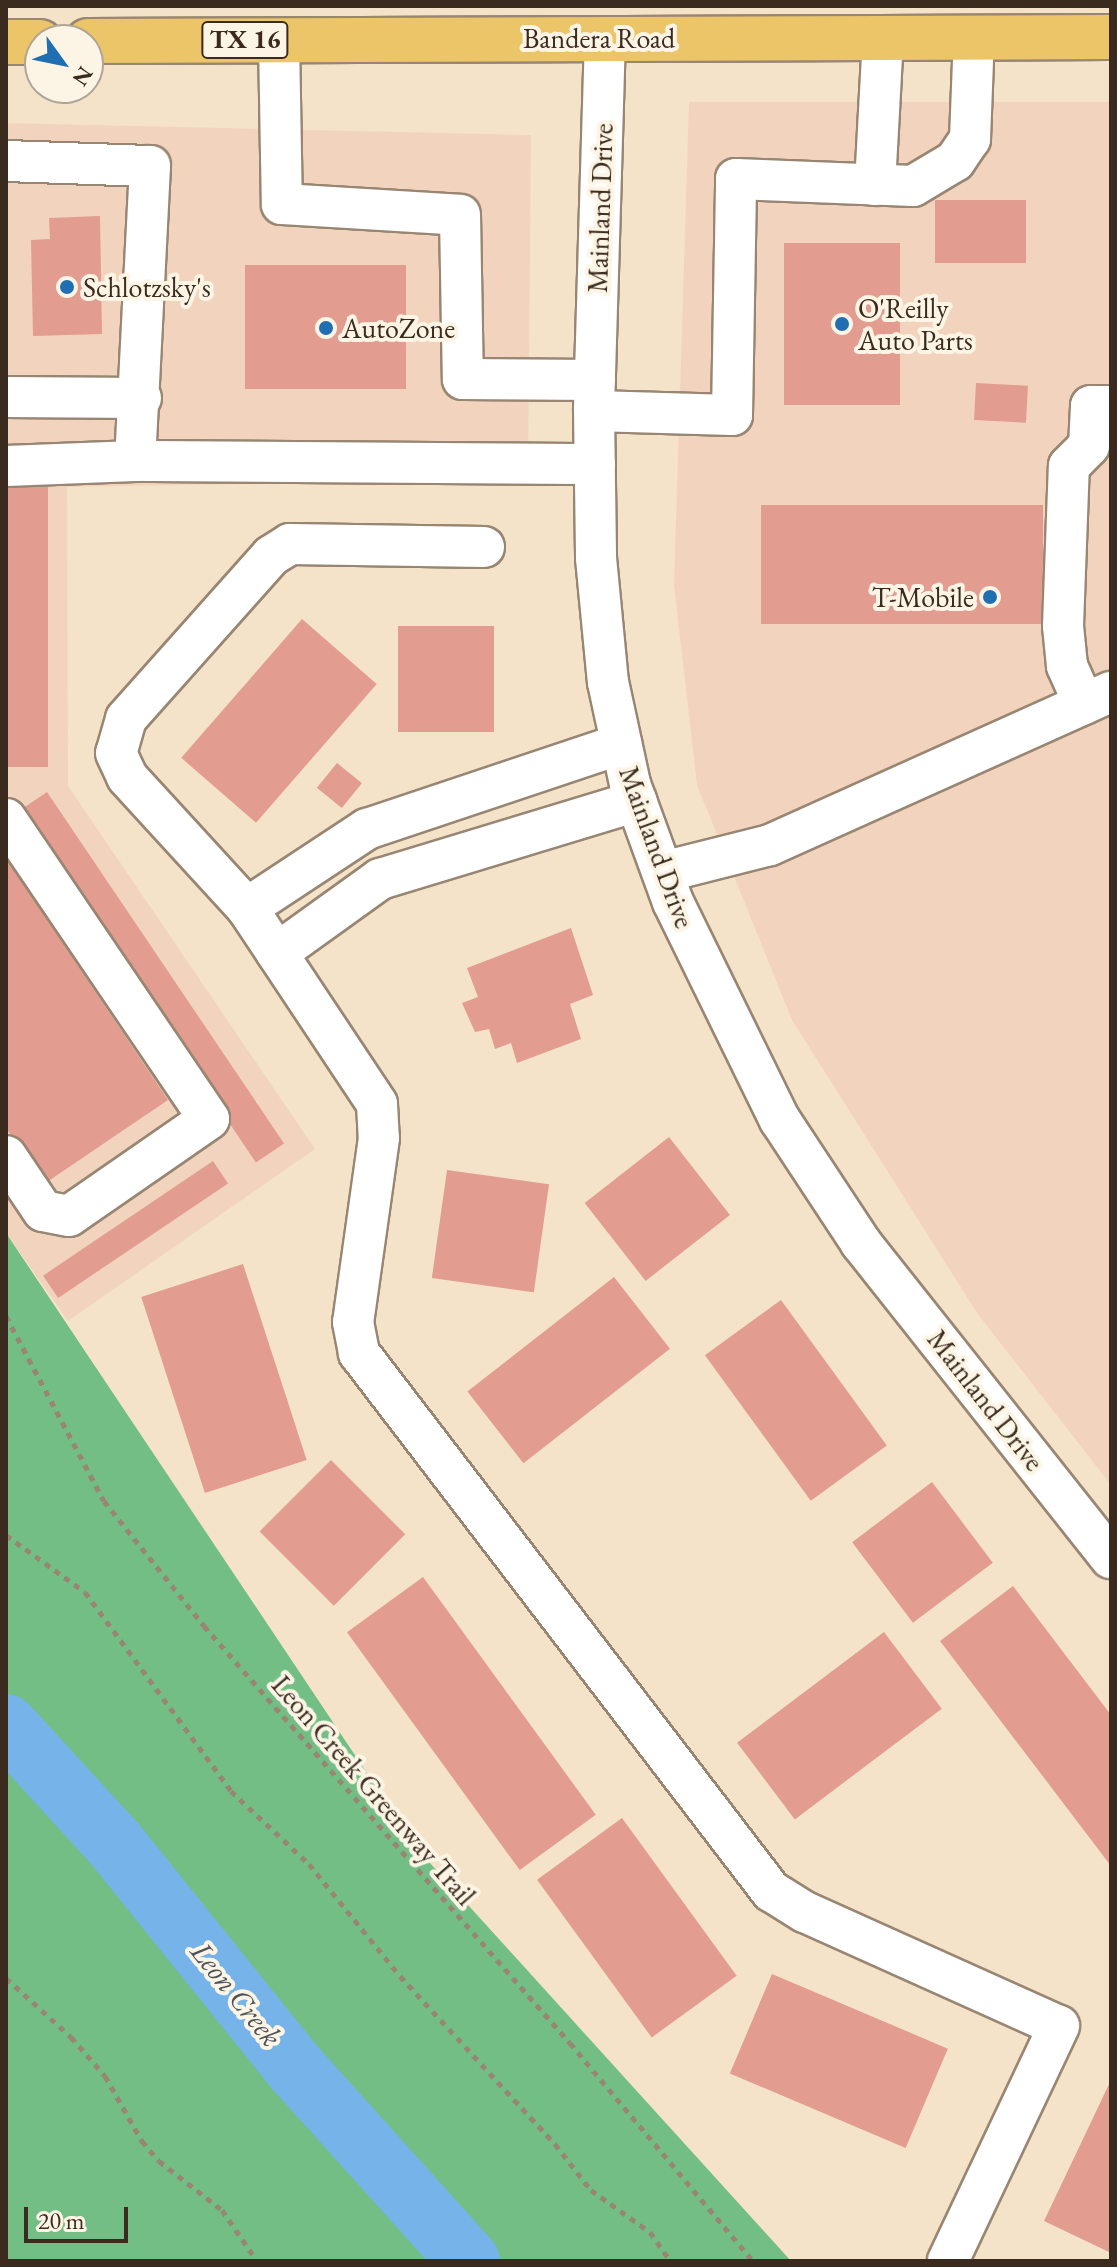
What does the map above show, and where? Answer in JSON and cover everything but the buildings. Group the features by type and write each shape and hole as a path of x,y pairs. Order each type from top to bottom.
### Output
{"main road":[{"name":"Bandera Road","path":"104,41 279,40 605,22 883,37 1111,37"}],"street":[{"name":"Mainland Drive","path":"605,22 595,396 597,573 608,682 636,801 663,872 732,1028 780,1120 861,1243 1096,1515 1111,1558"},
{"path":"875,185 883,37"},
{"path":"279,40 282,204 460,215 463,379 732,415 736,179 913,186 955,161 970,139 974,37"},
{"path":"6,161 150,166 141,398 135,461"},
{"path":"6,397 141,398"},
{"path":"663,872 770,845 1098,698 1067,666 1063,626 1069,466 1089,446 1091,406 1111,406"},
{"path":"6,466 135,461 595,464"},
{"path":"484,547 290,544 271,556 126,719 116,753 127,777 247,908 377,1104 379,1138 353,1322 359,1353 771,1891 805,1912 1059,2026 948,2261"},
{"path":"247,908 367,829 621,744"},
{"path":"277,953 380,879 636,801"},
{"path":"6,819 209,1119 69,1216 43,1211 6,1156"}],"path":[{"name":"Leon Creek Greenway Trail","path":"6,1316 104,1501 204,1626 570,2043 753,2261"},
{"path":"6,1535 85,1592 231,1791 309,1864 400,1976 555,2144 591,2190 650,2232 670,2261"},
{"path":"6,1978 71,2037 105,2076 142,2141 159,2161 222,2210 257,2261"}],"shaded area":[{"path":"689,102 1111,102 1111,1485 977,1313 792,1020 697,785 674,585"},
{"path":"6,123 531,135 528,479 67,487 68,786 315,1149 68,1321 6,1233"}],"green space":[{"path":"6,1233 419,1851 791,2261 6,2261"}],"waterway":[{"name":"Leon Creek","path":"6,1725 115,1844 297,2070 469,2261"}],"place":[{"name":"Schlotzsky's","path":"67,287"},
{"name":"O'Reilly Auto Parts","path":"842,324"},
{"name":"AutoZone","path":"326,328"},
{"name":"T-Mobile","path":"990,597"}]}
